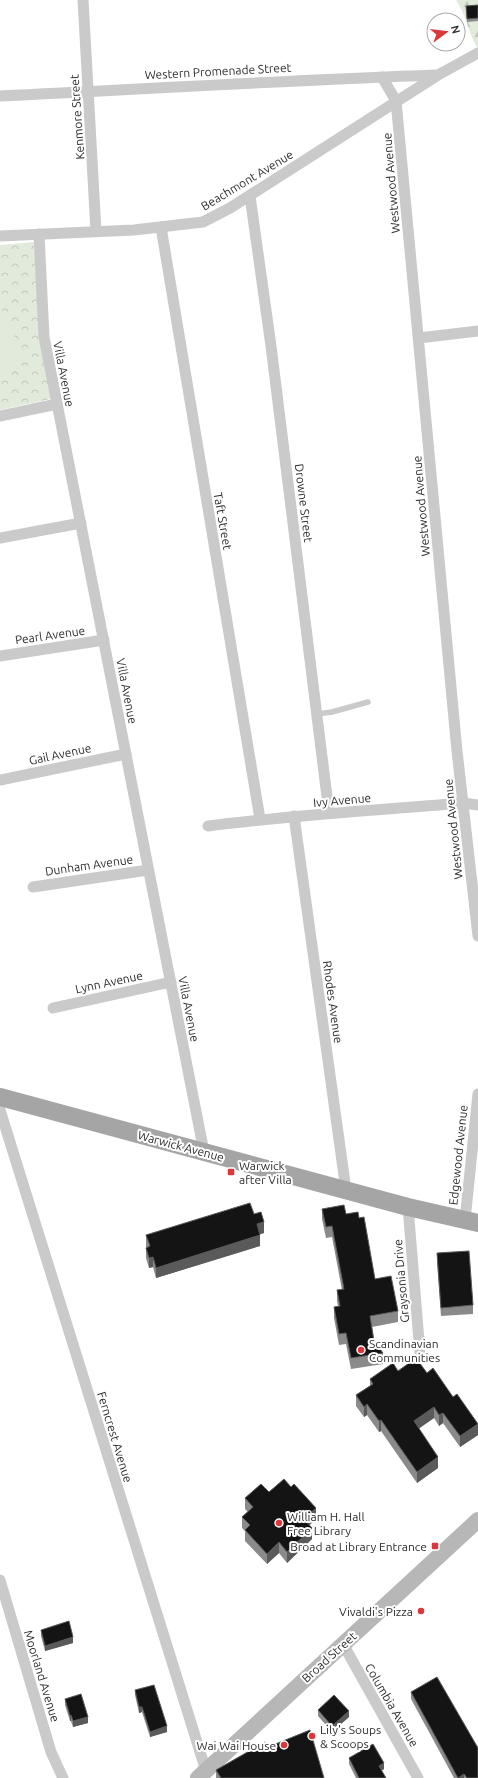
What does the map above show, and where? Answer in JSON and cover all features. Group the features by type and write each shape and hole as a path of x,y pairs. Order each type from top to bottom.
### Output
{"main road":[{"name":"Warwick Avenue","path":"0,1097 408,1207 471,1221"},
{"name":"Broad Street","path":"202,1775 478,1520"}],"street":[{"name":"Kenmore Street","path":"83,0 96,231"},
{"name":"Beachmont Avenue","path":"0,236 161,227 203,222 250,196 396,101 438,75 478,53"},
{"name":"Western Promenade Street","path":"0,96 438,75"},
{"name":"Westwood Avenue","path":"382,77 396,101 463,803 478,936"},
{"name":"Drowne Street","path":"250,196 271,346 329,813"},
{"name":"Taft Street","path":"161,227 260,819"},
{"name":"Villa Avenue","path":"39,234 44,338 204,1152"},
{"path":"419,338 478,331"},
{"path":"0,416 57,404"},
{"path":"0,538 81,523"},
{"name":"Pearl Avenue","path":"0,656 104,640"},
{"name":"Gail Avenue","path":"0,780 126,754"},
{"name":"Ivy Avenue","path":"208,826 260,819 329,813 463,803 478,805"},
{"name":"Rhodes Avenue","path":"294,816 346,1190"},
{"name":"Dunham Avenue","path":"33,886 148,870"},
{"name":"Lynn Avenue","path":"53,1008 171,982"},
{"name":"Edgewood Avenue","path":"471,1221 478,1094"},
{"name":"Ferncrest Avenue","path":"0,1110 202,1775"},
{"name":"Graysonia Drive","path":"408,1207 420,1353"},
{"name":"Moorland Avenue","path":"0,1580 51,1752 63,1778"},
{"name":"Columbia Avenue","path":"343,1644 418,1778"}],"lane":[{"path":"317,714 332,712 368,702"}],"green space":[{"path":"456,0 478,0 478,49 466,21 466,12 462,12"},
{"path":"34,242 51,399 0,410 0,245"},
{"path":"0,306 13,332 19,354 13,366 0,369"}],"building":[{"path":"478,5 478,18 467,19 466,6"},
{"path":"250,1203 254,1214 261,1212 264,1222 257,1224 260,1235 156,1268 153,1257 149,1258 146,1248 150,1246 146,1235"},
{"path":"344,1205 346,1214 358,1212 359,1218 364,1217 375,1279 391,1276 398,1311 370,1316 374,1341 383,1353 351,1358 346,1333 339,1334 334,1307 340,1306 337,1290 344,1289 332,1226 326,1227 322,1209"},
{"path":"469,1251 473,1305 441,1308 437,1253"},
{"path":"416,1358 427,1373 433,1368 453,1397 457,1394 478,1424 460,1436 443,1413 439,1415 434,1407 414,1421 438,1457 417,1472 381,1420 379,1421 367,1404 364,1407 356,1395 373,1384 370,1379 393,1363 398,1371"},
{"name":"William H. Hall Free Library","path":"284,1479 291,1487 294,1484 316,1508 304,1519 312,1528 287,1552 279,1542 267,1554 245,1530 250,1525 242,1517 253,1507 245,1498 261,1484 269,1492"},
{"path":"69,1621 73,1637 45,1646 41,1630"},
{"path":"437,1677 478,1748 478,1778 467,1778 464,1774 458,1778 411,1692"},
{"path":"154,1685 167,1726 150,1732 142,1707 139,1707 135,1690"},
{"path":"81,1694 88,1717 73,1721 65,1699"},
{"path":"334,1695 349,1711 332,1726 318,1710"},
{"path":"310,1730 324,1778 221,1778 216,1770 265,1742 268,1747"},
{"path":"373,1744 384,1763 379,1766 386,1778 359,1778 349,1758"}],"place":[{"name":"Warwick after Villa","path":"231,1172"},
{"name":"Scandinavian Communities","path":"361,1350"},
{"name":"William H. Hall Free Library","path":"279,1523"},
{"name":"Broad at Library Entrance","path":"435,1546"},
{"name":"Vivaldi's Pizza","path":"421,1611"},
{"name":"Lily's Soups & Scoops","path":"312,1736"},
{"name":"Wai Wai House","path":"284,1745"}]}
